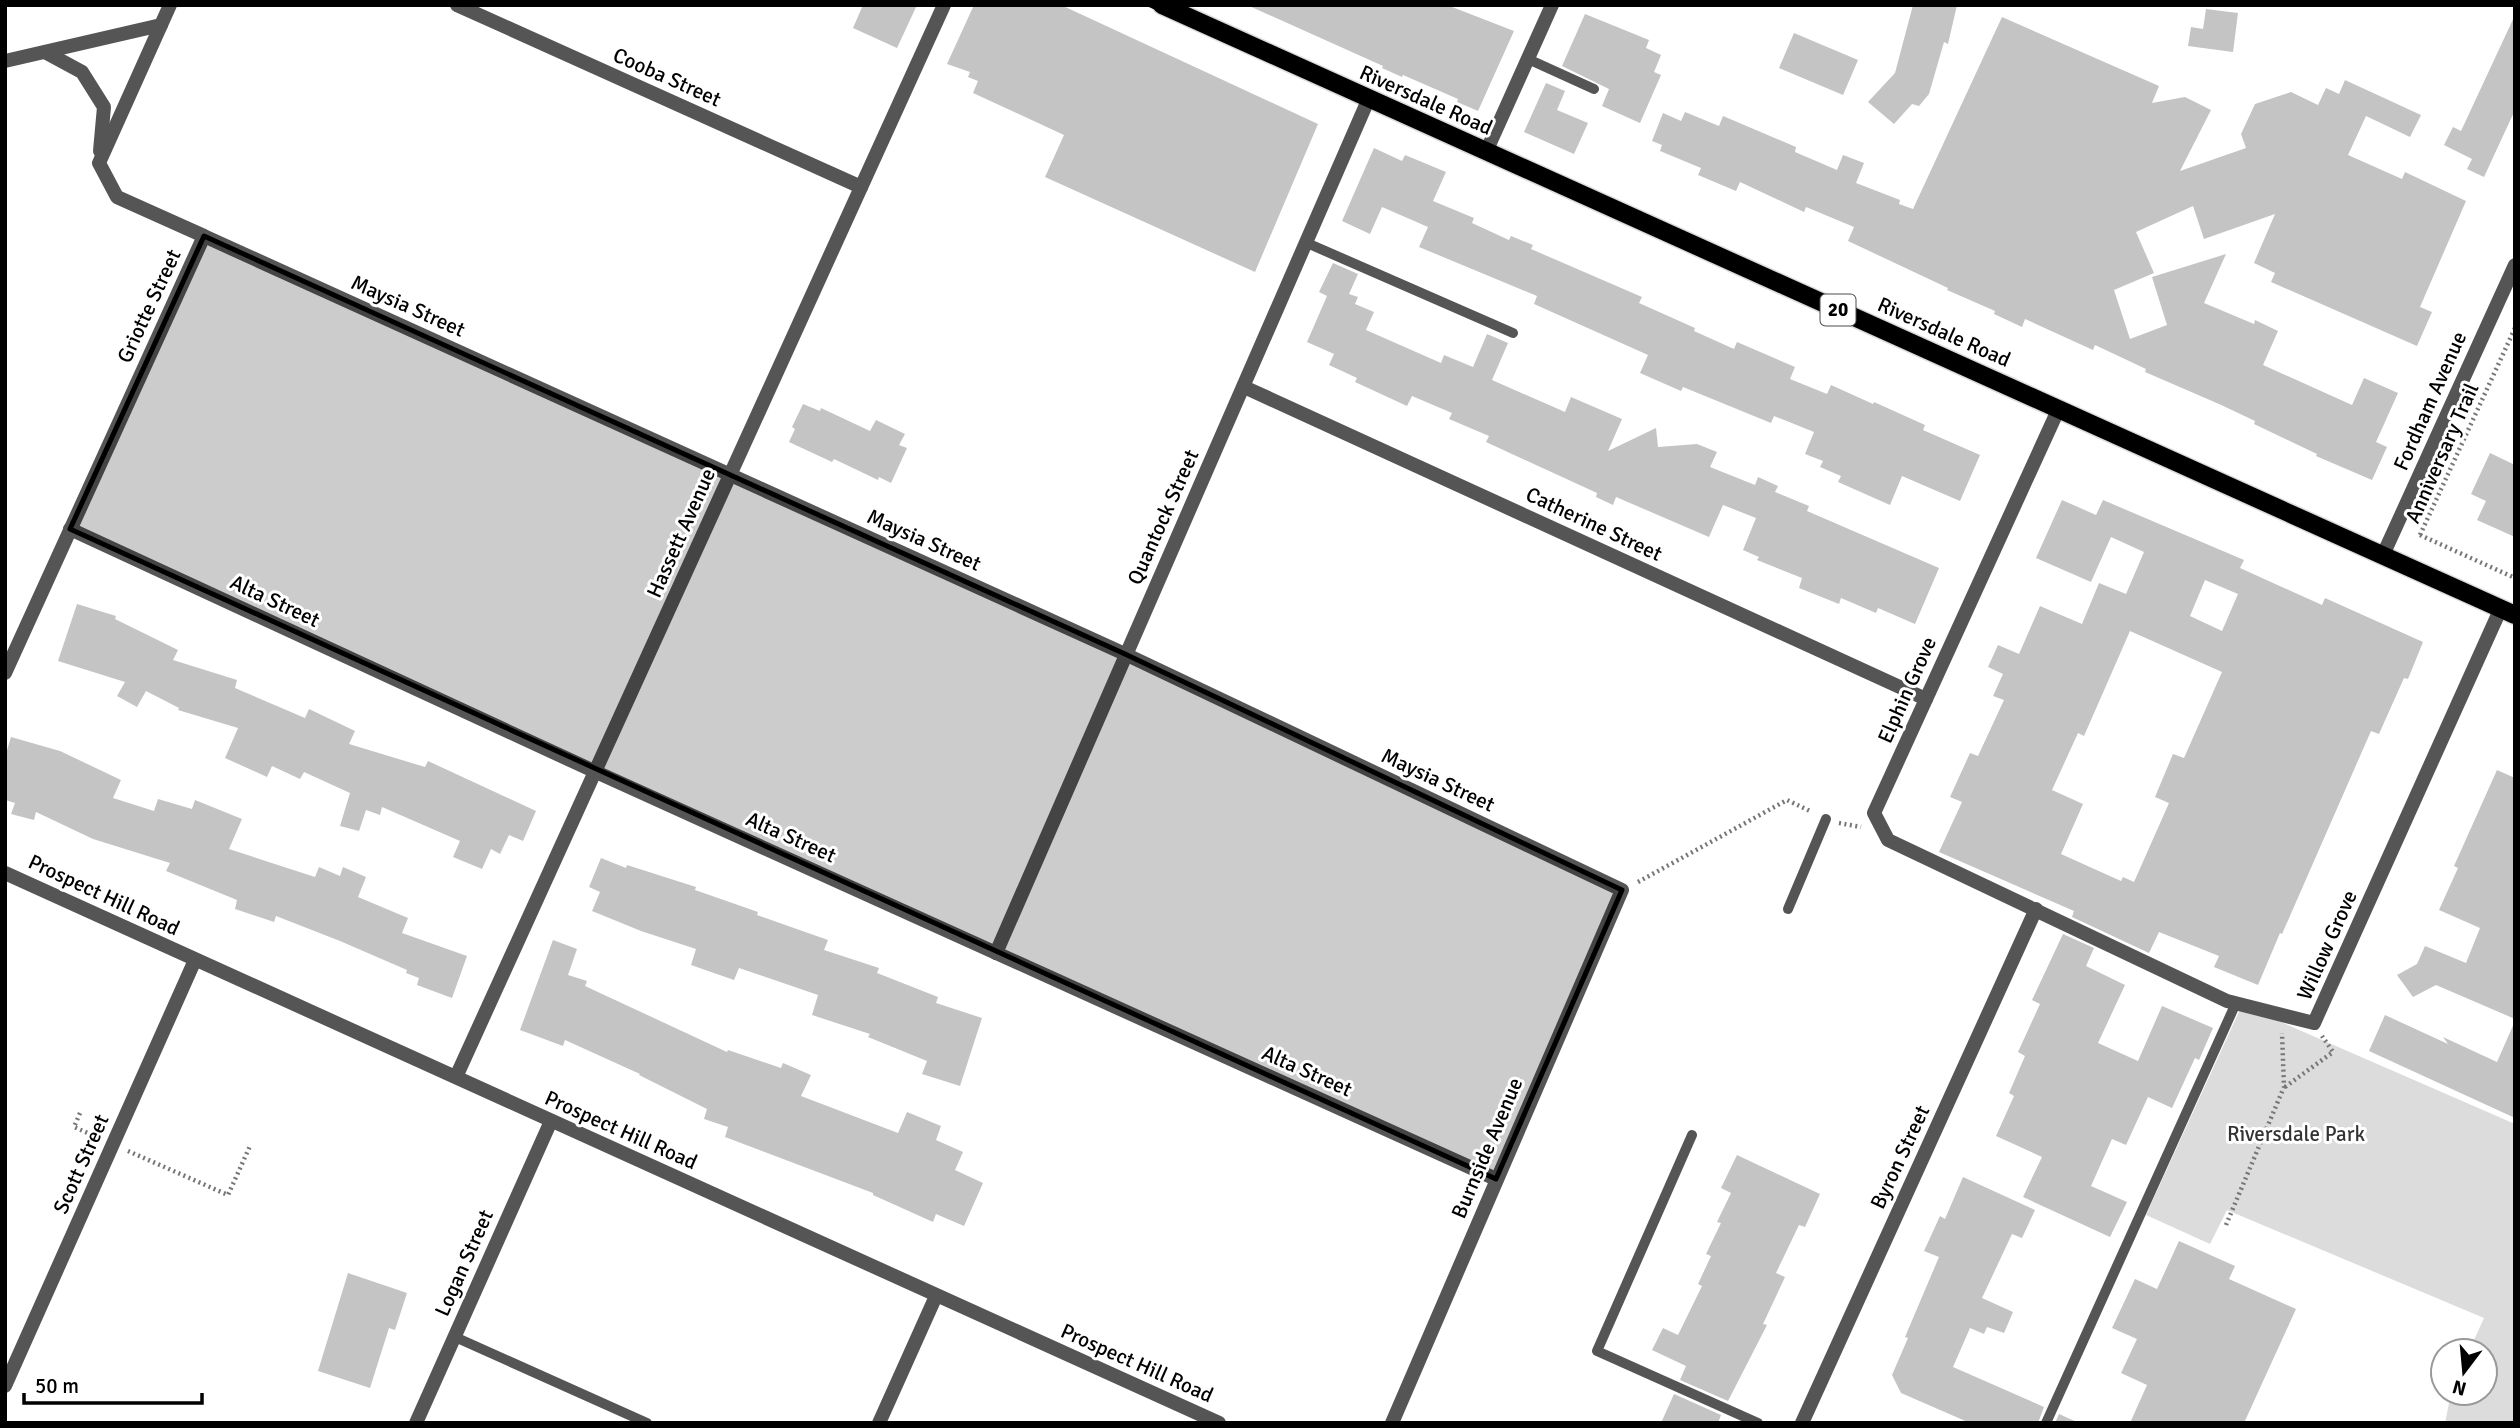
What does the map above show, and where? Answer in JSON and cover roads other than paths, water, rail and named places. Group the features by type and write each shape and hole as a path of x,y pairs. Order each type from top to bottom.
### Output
{"main road":[{"name":"Riversdale Road","path":"1162,5 2508,612"}],"street":[{"path":"99,163 170,5"},
{"name":"Cooba Street","path":"457,5 861,187"},
{"name":"Hassett Avenue","path":"456,1077 944,5"},
{"path":"1486,152 1551,5"},
{"path":"5,61 160,25"},
{"path":"45,52 82,72 104,107 99,163"},
{"name":"Quantock Street","path":"996,953 1369,98"},
{"name":"Griotte Street","path":"5,673 204,236 117,197 99,163"},
{"name":"Maysia Street","path":"204,236 1125,654 1622,890"},
{"name":"Fordham Avenue","path":"2383,555 2515,265"},
{"name":"Catherine Street","path":"1244,387 1926,699"},
{"name":"Elphin Grove","path":"2036,909 1888,840 1874,813 2059,408"},
{"name":"Alta Street","path":"70,529 596,772 1496,1179"},
{"name":"Willow Grove","path":"2036,909 2227,1001 2314,1023 2508,612"},
{"name":"Prospect Hill Road","path":"5,873 1219,1423"},
{"name":"Burnside Avenue","path":"1392,1423 1622,890"},
{"name":"Byron Street","path":"1802,1423 2036,909"},
{"name":"Scott Street","path":"5,1386 195,960"},
{"name":"Logan Street","path":"416,1423 551,1121"},
{"path":"879,1423 936,1296"}],"lane":[{"path":"1528,59 1594,89"},
{"path":"1307,243 1513,333"},
{"path":"1788,909 1826,819"},
{"path":"2046,1423 2236,1003"},
{"path":"1692,1135 1597,1351 1758,1423"},
{"path":"455,1337 647,1423"}],"tram line":[{"path":"1147,5 2515,622"},
{"path":"1176,5 2515,608"}],"park label":[{"name":"Riversdale Park","path":"2296,1134"}]}
